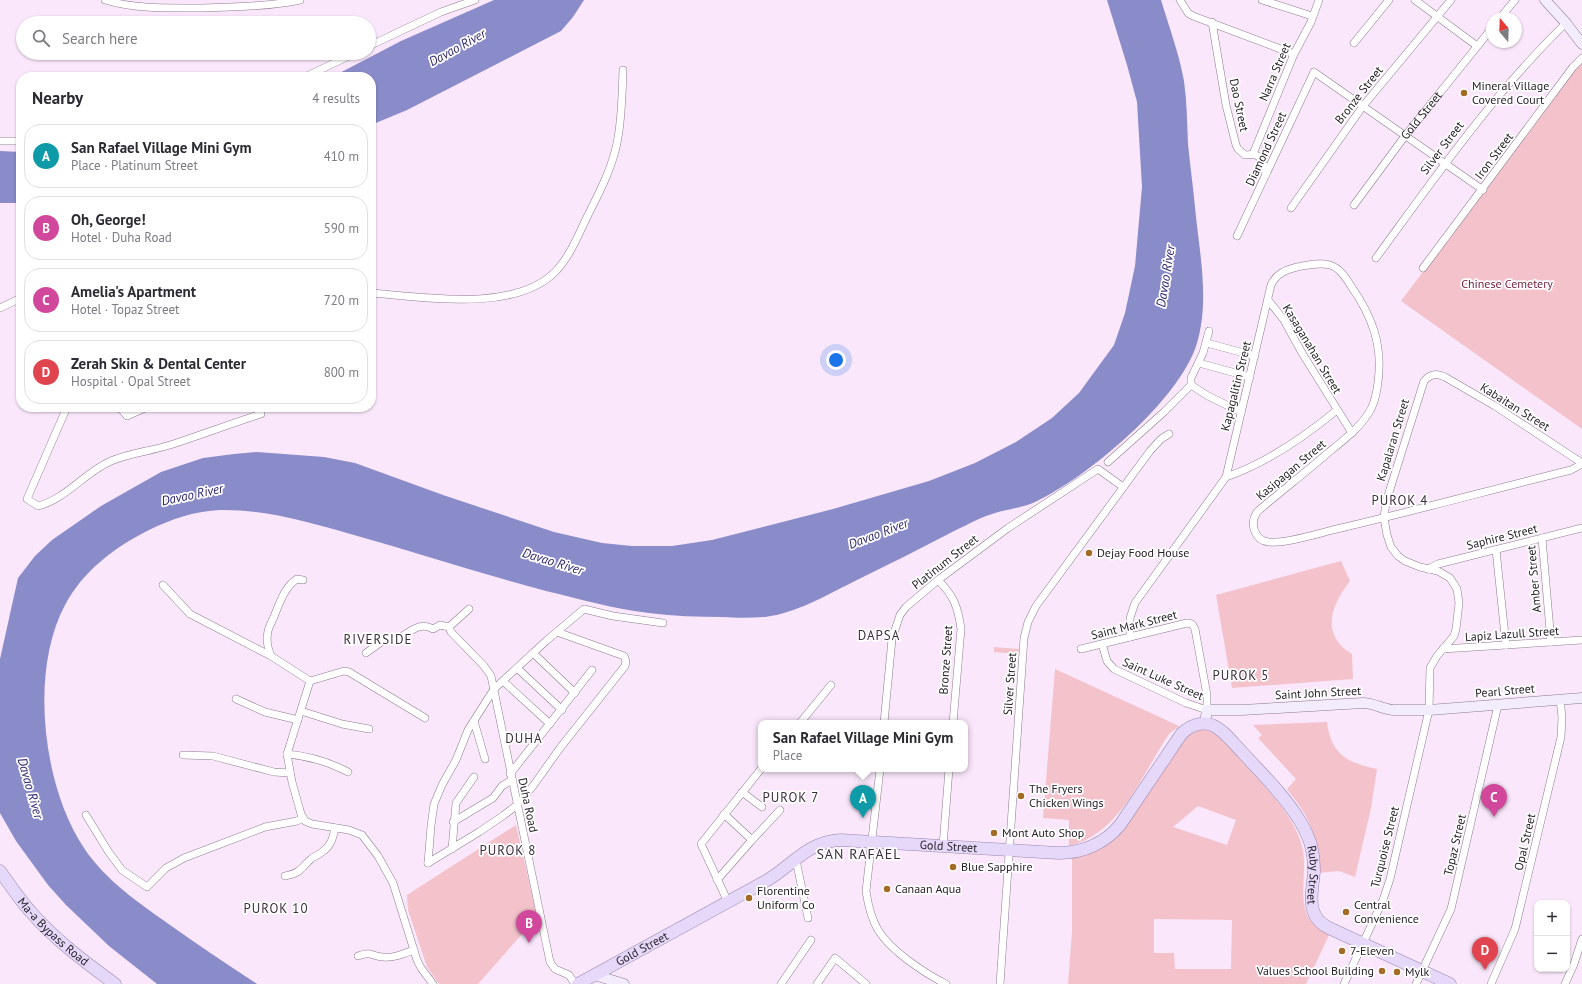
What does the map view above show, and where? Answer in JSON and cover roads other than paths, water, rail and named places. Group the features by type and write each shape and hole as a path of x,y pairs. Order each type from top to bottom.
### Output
{"main road":[{"name":"Gold Street","path":"576,984 774,877 810,848 823,842 840,840 1009,851 1069,853 1085,849 1107,838 1117,830 1182,733 1192,726 1206,723"},
{"name":"Ruby Street","path":"1206,723 1217,728 1228,738 1277,790 1299,818 1305,829 1312,850 1314,871 1311,901 1317,918 1324,926 1450,984"},
{"name":"Ma-a Bypass Road","path":"0,871 30,911 53,934 115,984"}],"street":[{"path":"105,0 139,7 168,8 267,5 300,0"},
{"path":"376,43 441,12 475,0"},
{"path":"1180,0 1188,12 1294,54"},
{"path":"1262,0 1312,16"},
{"name":"Narra Street","path":"1253,154 1294,54 1311,22 1319,0"},
{"path":"1354,43 1389,0"},
{"path":"1415,0 1477,46"},
{"name":"Bronze Street","path":"1291,208 1363,106 1451,0"},
{"path":"1505,12 1515,0"},
{"path":"1545,0 1566,23 1582,44"},
{"name":"Dao Street","path":"1212,22 1226,105 1236,145 1245,155 1253,154 1258,156 1265,166 1266,174"},
{"name":"Silver Street","path":"1376,258 1470,128 1545,43 1566,23"},
{"name":"Gold Street","path":"1354,205 1405,136 1486,35"},
{"name":"Iron Street","path":"1423,268 1483,190 1573,67 1582,58"},
{"path":"315,72 340,60"},
{"path":"376,293 449,299 493,297 522,292 534,287 555,272 569,254 600,190 614,154 619,130 623,70"},
{"name":"Diamond Street","path":"1236,236 1314,72 1363,106"},
{"path":"1363,106 1483,190"},
{"path":"0,141 16,141"},
{"name":"Kasipagan Street","path":"1268,300 1271,285 1278,274 1308,265 1323,264 1336,268 1342,273 1357,294 1370,320 1379,346 1380,365 1374,402 1365,417 1352,433 1257,512 1253,518 1253,523 1256,533 1262,541 1276,542 1384,518 1571,470 1582,464"},
{"path":"0,308 16,300"},
{"name":"Kapagalitin Street","path":"1226,477 1268,300"},
{"name":"Kasaganahan Street","path":"1268,300 1284,320 1302,353 1352,433"},
{"path":"1108,462 1164,412 1191,385 1192,378 1207,343 1210,331"},
{"path":"1207,343 1255,356"},
{"path":"1199,363 1250,377"},
{"name":"Kabaitan Street","path":"1434,374 1445,377 1495,406 1582,464"},
{"name":"Kapalaran Street","path":"1430,710 1430,668 1437,656 1454,636 1459,602 1458,595 1454,583 1450,578 1438,571 1420,567 1405,561 1394,552 1389,542 1384,518 1386,502 1422,385 1426,378 1434,374"},
{"path":"1191,385 1208,396 1241,412"},
{"name":"Kasaganahan Street","path":"1226,477 1253,465 1296,441 1337,410"},
{"path":"65,412 26,498 38,506 45,504 67,491 98,468 112,461 170,445 261,414"},
{"path":"124,412 127,416 136,412"},
{"name":"Silver Street","path":"1000,984 1024,638 1028,622 1036,606 1123,487 1155,445 1169,434"},
{"name":"Platinum Street","path":"884,720 890,654 898,619 906,607 938,580 1008,528 1098,469 1123,487"},
{"path":"1130,637 1130,618 1135,603 1226,477"},
{"name":"Saphire Street","path":"1428,569 1434,565 1582,528"},
{"name":"Amber Street","path":"1542,538 1551,642"},
{"path":"1496,550 1506,645"},
{"path":"271,656 268,650 268,631 280,601 294,581 297,579 303,580"},
{"name":"Bronze Street","path":"938,580 949,591 954,599 961,629 953,720"},
{"path":"163,585 190,614 271,656 310,681 344,671 349,672 425,718"},
{"path":"366,653 384,640 390,638 394,640 397,639 410,630 422,626 428,626 433,629 440,625 449,627 469,608"},
{"path":"557,632 624,656 626,664 560,748 534,786 517,805 504,815 428,863 434,804 442,785 456,760 468,730 494,689 533,653 557,632 581,611 587,609 613,616 663,623"},
{"name":"Saint Mark Street","path":"1081,650 1187,623 1192,624 1196,629 1207,695 1207,710"},
{"name":"Duha Road","path":"449,627 451,632 487,669 491,676 550,962 555,968 570,975 576,984"},
{"name":"Lapiz Lazull Street","path":"1444,649 1582,640"},
{"name":"Saint Luke Street","path":"1102,644 1107,661 1114,669 1186,703 1207,710"},
{"path":"533,653 575,692"},
{"path":"517,668 562,710"},
{"path":"453,822 493,798 511,777 592,670"},
{"path":"310,681 287,754 290,773 303,818 312,824 360,833 378,856 392,883 421,968 433,984"},
{"path":"503,681 550,724"},
{"path":"803,720 831,686"},
{"name":"Pearl Street","path":"1430,710 1582,698"},
{"path":"236,699 265,712 298,720"},
{"name":"Opal Street","path":"1491,984 1510,942 1520,913 1561,737 1562,717 1560,700"},
{"name":"Saint John Street","path":"1207,710 1230,711 1363,703 1376,705 1387,709 1430,710"},
{"name":"Topaz Street","path":"1416,984 1452,909 1498,705"},
{"path":"1206,723 1207,710"},
{"name":"Turquoise Street","path":"1344,984 1383,900 1390,879 1430,710"},
{"path":"301,711 342,724 370,730"},
{"path":"474,721 485,759"},
{"path":"287,754 297,755 334,765 348,772"},
{"path":"183,755 212,756 274,772 290,773"},
{"path":"728,902 701,844 759,772"},
{"path":"880,772 873,842 866,891 872,918 878,930 888,942 931,977 946,984"},
{"path":"943,846 949,772"},
{"path":"452,848 453,822 456,803 474,776"},
{"path":"742,792 762,807"},
{"path":"717,880 780,810"},
{"path":"724,814 752,840"},
{"path":"86,815 108,851 122,870 147,887 166,868 184,858 265,827 297,821 303,818"},
{"path":"285,876 298,872 306,866 311,859 327,849 332,842 335,828"},
{"path":"796,860 808,918"},
{"path":"1565,984 1574,964 1582,939"},
{"path":"781,984 811,940"},
{"path":"358,956 368,953 382,957 398,956 414,950"},
{"path":"817,984 835,958 856,981 866,984"},
{"path":"595,975 624,984"}],"water":[{"name":"Davao River","path":"494,0 584,0 573,17 561,31 407,110 376,123 376,72 342,72 365,60 376,60 376,54 401,41"},
{"name":"Davao River","path":"1107,0 1161,0 1177,50 1184,81 1188,144 1201,258 1203,309 1197,343 1187,365 1172,388 1152,412 1105,456 1080,475 1035,502 1025,506 995,513 980,519 821,598 788,612 765,617 738,618 677,616 610,606 546,591 321,526 271,514 237,510 220,510 184,516 166,522 124,544 101,561 81,581 65,605 54,632 47,663 44,695 50,762 59,794 70,823 92,860 112,881 146,908 257,984 157,984 109,946 66,905 48,885 16,841 0,813 0,659 18,578 35,556 52,540 101,506 161,472 203,458 234,454 257,452 324,457 355,463 443,495 554,532 602,543 632,546 672,546 712,540 833,509 929,481 975,463 1016,442 1052,418 1079,393 1114,345 1125,313 1135,266 1142,187 1137,102"},
{"path":"0,151 16,152 16,203 0,203"}],"place":[{"name":"Mineral Village Covered Court","path":"1464,93"},
{"name":"Dejay Food House","path":"1089,553"},
{"name":"The Fryers Chicken Wings","path":"1021,796"},
{"name":"Amelia's Apartment","path":"1494,817"},
{"name":"San Rafael Village Mini Gym","path":"863,818"},
{"name":"Mont Auto Shop","path":"994,833"},
{"name":"Blue Sapphire","path":"953,867"},
{"name":"Canaan Aqua","path":"887,889"},
{"name":"Florentine Uniform Co","path":"749,898"},
{"name":"Central Convenience","path":"1346,912"},
{"name":"Oh, George!","path":"529,943"},
{"name":"7-Eleven","path":"1342,951"},
{"name":"Zerah Skin & Dental Center","path":"1485,970"},
{"name":"Values School Building","path":"1382,971"},
{"name":"Mylk","path":"1397,972"}],"district":[{"name":"PUROK 4","path":"1400,500"},
{"name":"DAPSA","path":"879,635"},
{"name":"RIVERSIDE","path":"378,639"},
{"name":"PUROK 5","path":"1241,675"},
{"name":"DUHA","path":"524,738"},
{"name":"PUROK 7","path":"791,797"},
{"name":"PUROK 8","path":"508,850"},
{"name":"SAN RAFAEL","path":"859,854"},
{"name":"PUROK 10","path":"276,908"}],"park label":[{"name":"Chinese Cemetery","path":"1507,284"}]}
